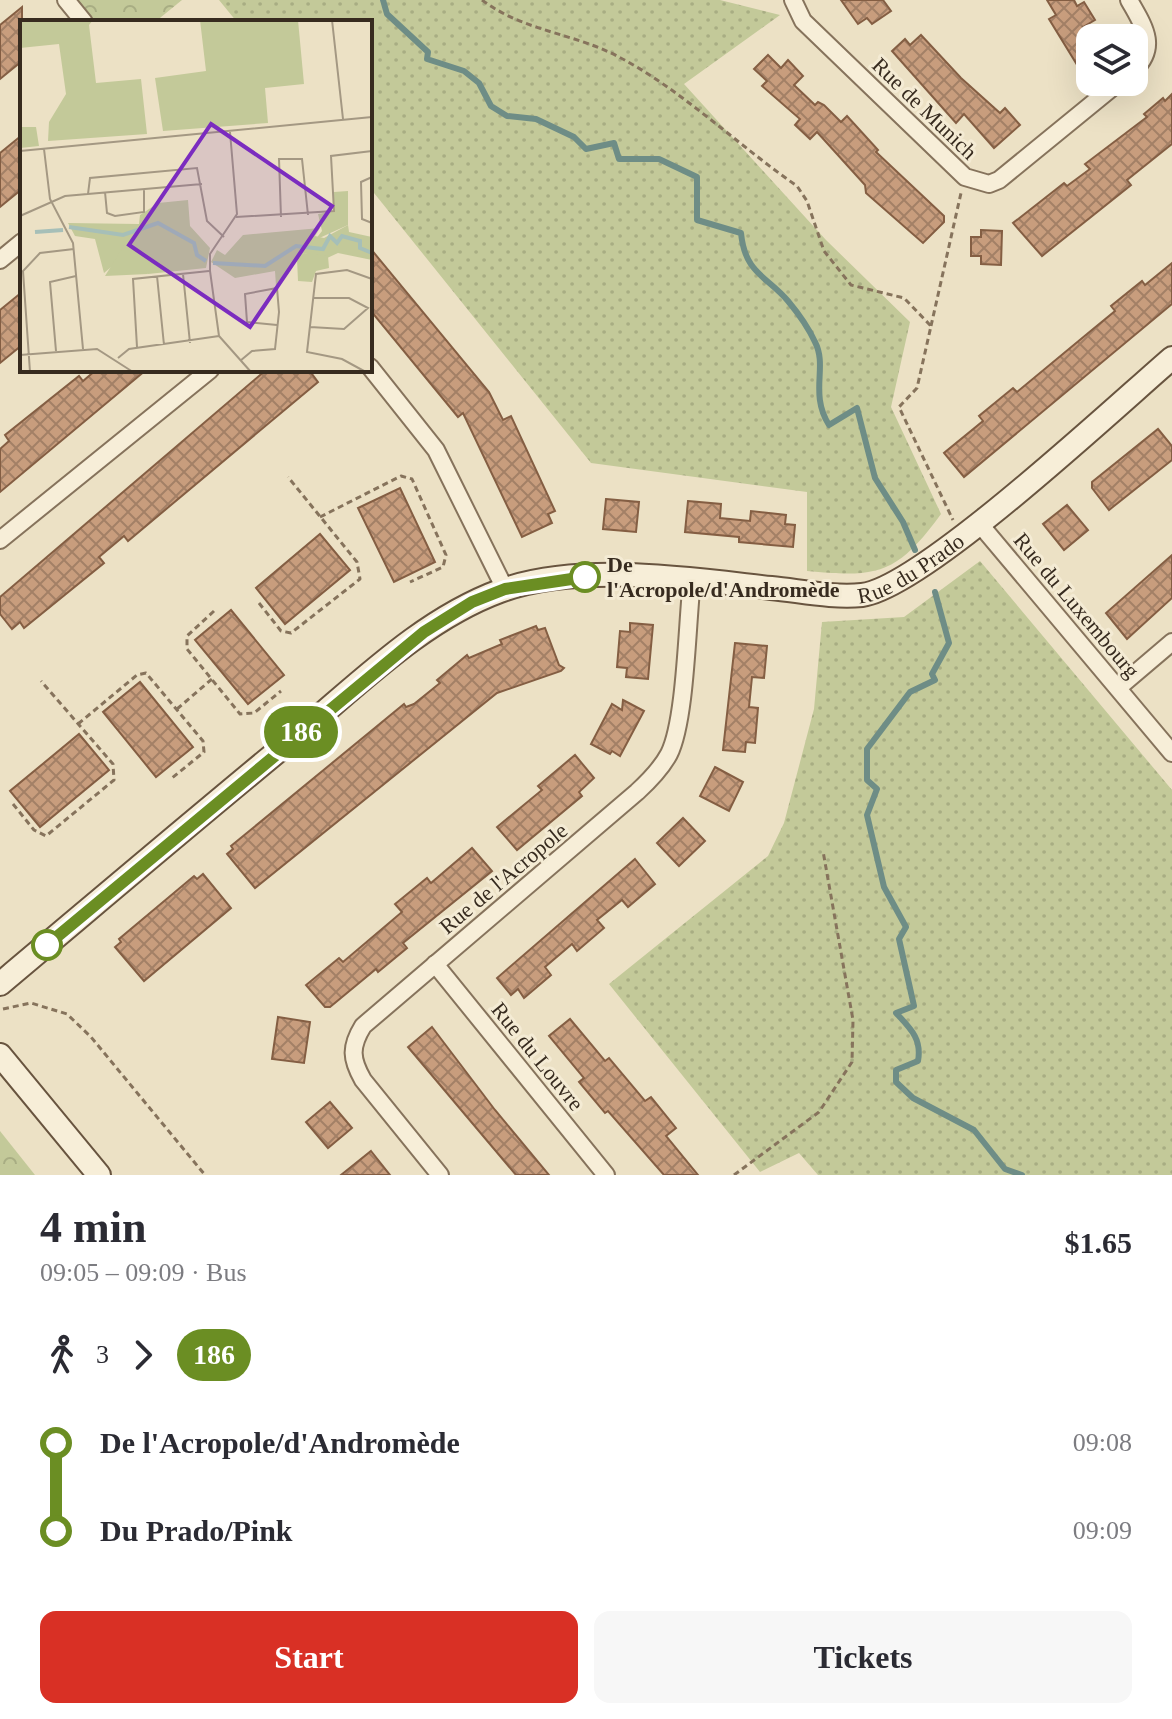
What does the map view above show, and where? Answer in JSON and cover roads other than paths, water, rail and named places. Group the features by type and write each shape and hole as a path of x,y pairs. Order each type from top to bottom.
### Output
{"street":[{"path":"66,0 82,20"},
{"name":"Rue de Munich","path":"793,0 803,21 965,177 989,184 999,180 1102,96"},
{"path":"1129,0 1142,24"},
{"path":"0,260 20,244"},
{"name":"Rue du Prado","path":"0,984 392,656 472,602 505,589 592,576 692,580 863,595 887,588 913,573 971,528 1172,358"},
{"path":"372,370 436,450 505,589"},
{"path":"0,540 208,372"},
{"name":"Rue du Luxembourg","path":"971,528 1118,688 1172,753"},
{"name":"Rue de l'Acropole","path":"440,1175 363,1080 352,1052 363,1026 637,792 661,767 669,753 678,722 692,580"},
{"path":"1118,688 1172,642"},
{"name":"Rue du Louvre","path":"435,964 606,1175"},
{"path":"0,1055 99,1175"}],"waterway":[{"path":"383,0 387,14 428,52 427,59 464,71 479,83 491,106 507,116 536,119 574,137 586,149 614,143 619,159 659,159 697,177 697,220 741,233 743,247 752,266 788,301 803,321 819,351 819,391 823,413 829,425 857,408 875,478 903,522 915,550"},
{"path":"935,592 949,643 932,674 935,680 910,692 867,749 867,780 877,789 867,815 884,887 906,927 899,939 914,1006 896,1013 911,1029 919,1053 918,1061 896,1070 896,1082 913,1098 974,1130 1005,1169 1022,1175"}],"place":[{"name":"De l'Acropole/d'Andromède","path":"585,577"}]}
